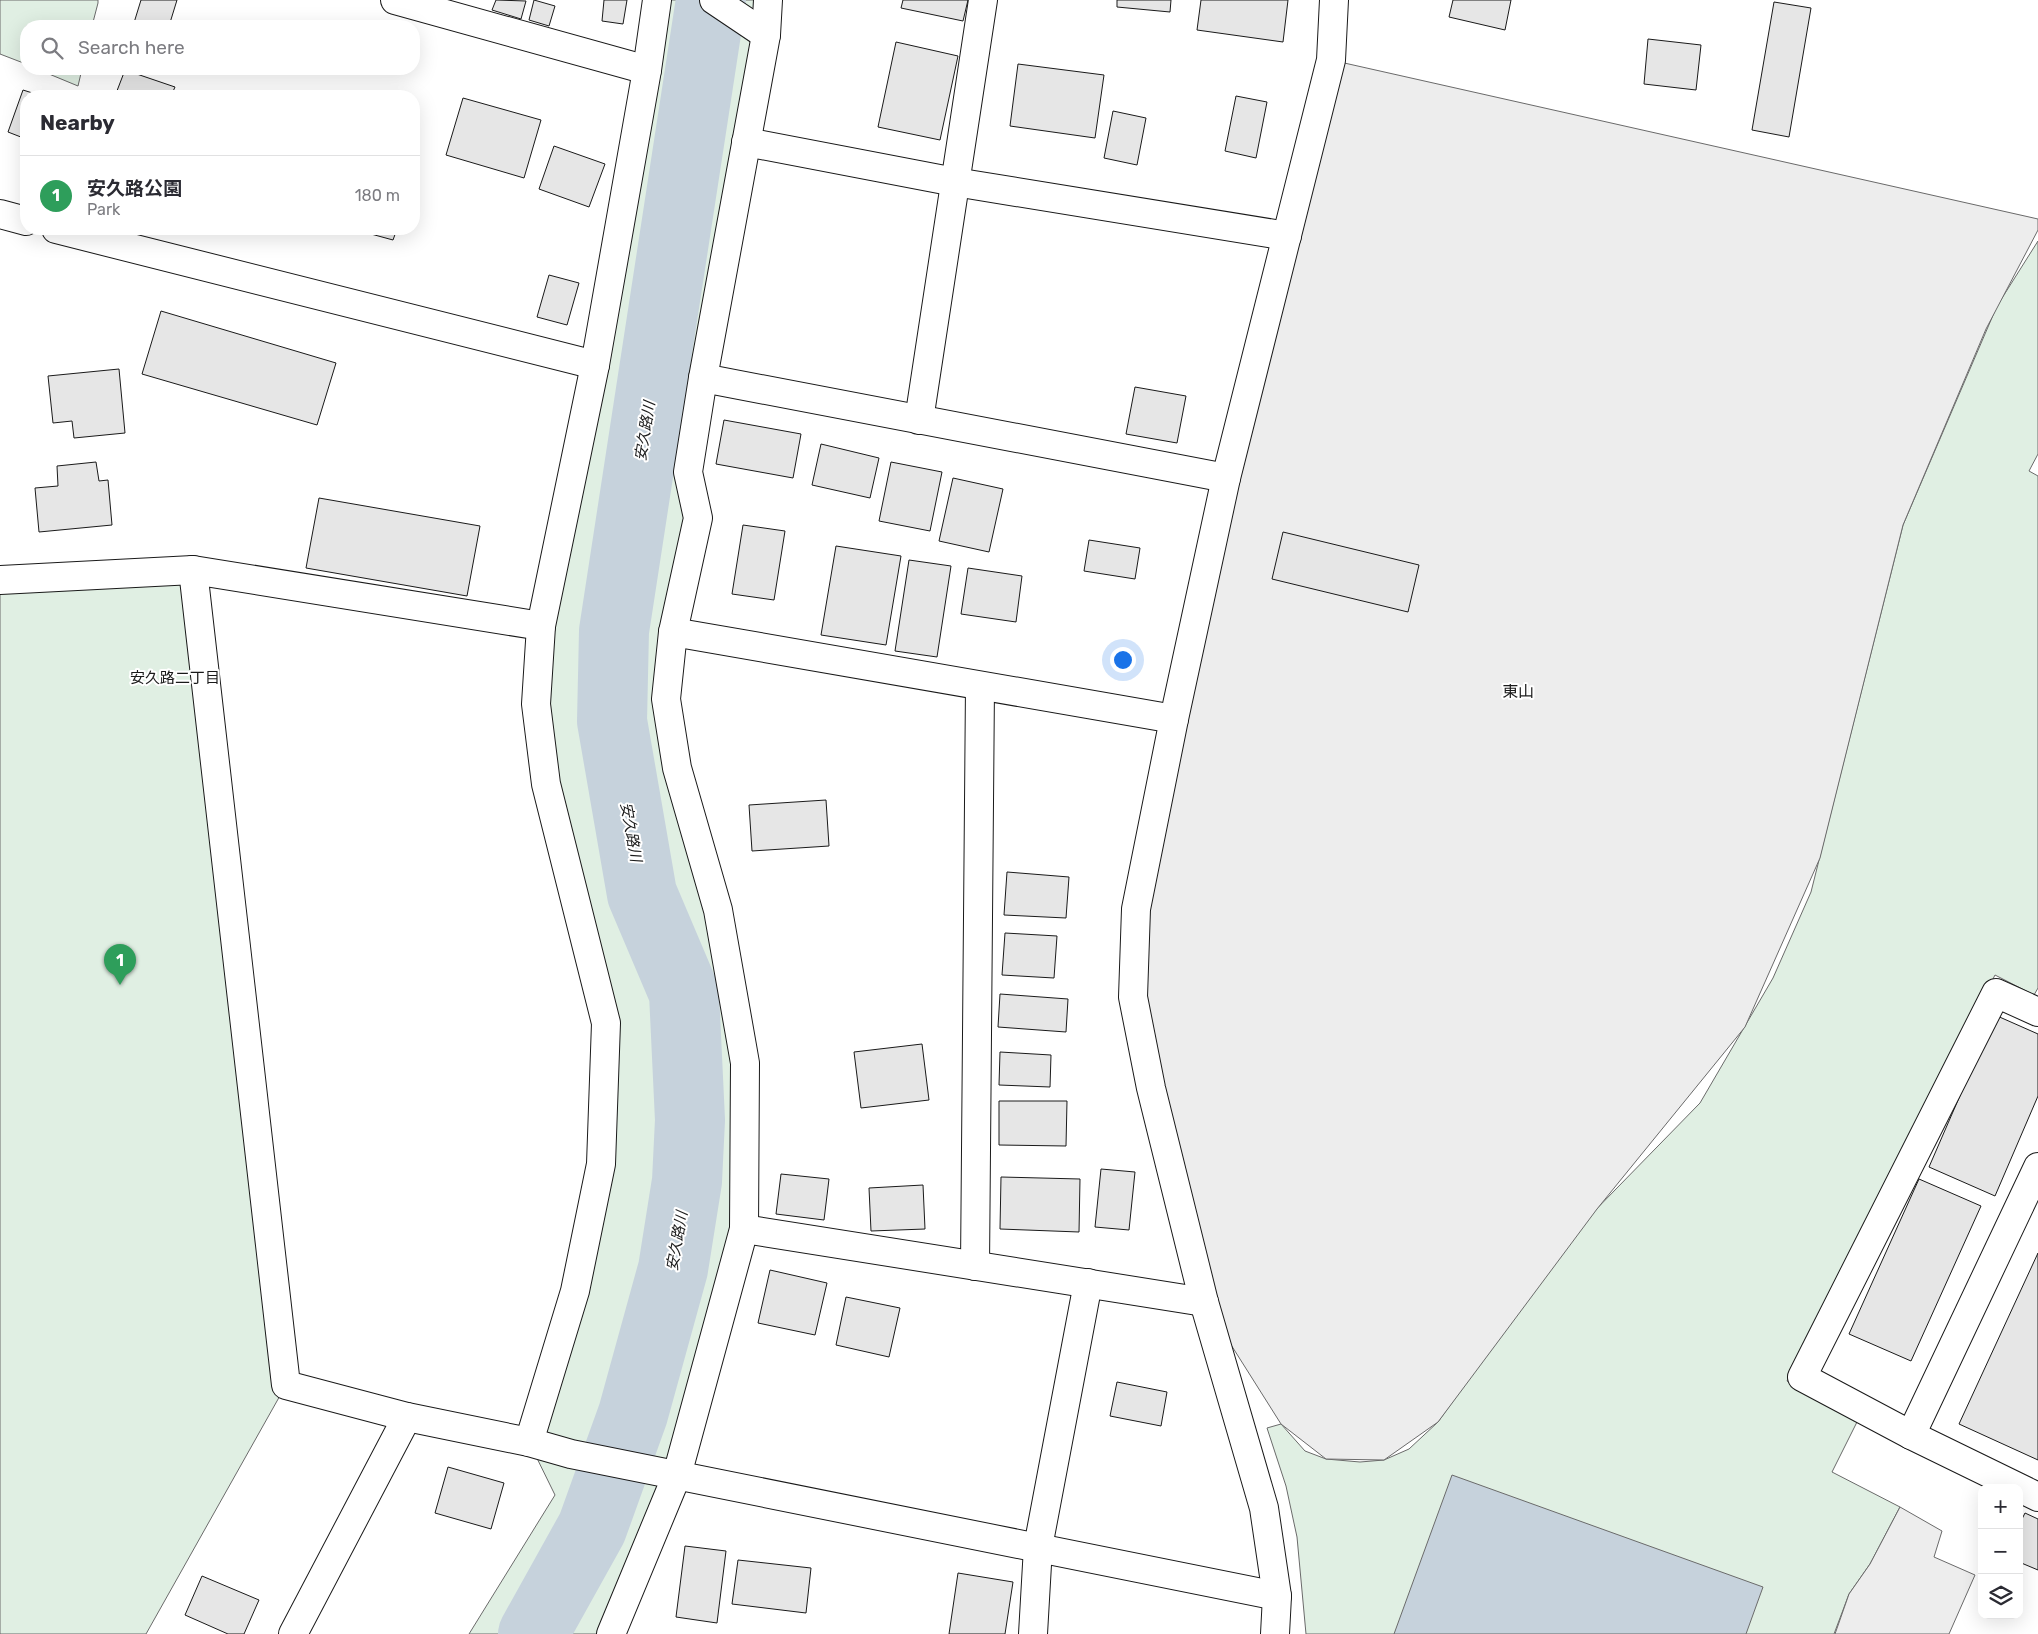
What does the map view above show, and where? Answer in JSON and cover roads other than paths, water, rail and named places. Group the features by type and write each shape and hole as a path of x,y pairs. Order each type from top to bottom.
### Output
{"street":[{"path":"395,0 647,70"},
{"path":"529,1442 575,1291 601,1164 606,1024 546,784 536,704 541,626 595,365 647,70 657,0"},
{"path":"714,0 758,30"},
{"path":"611,1634 677,1475 744,1229 745,1063 718,910 676,768 666,699 673,632 698,518 688,472 746,142 758,30 768,0"},
{"path":"919,420 983,0"},
{"path":"1275,1634 1277,1596 1264,1508 1204,1302 1151,1088 1133,997 1136,909 1174,719 1226,478 1331,60 1334,0"},
{"path":"746,142 955,182 1287,236"},
{"path":"0,214 20,219"},
{"path":"80,235 595,365"},
{"path":"703,378 1226,478"},
{"path":"0,580 193,570 541,626"},
{"path":"193,570 286,1385 407,1417 529,1442 571,1454 1277,1596"},
{"path":"673,632 1174,719"},
{"path":"975,1266 980,686"},
{"path":"2038,1012 1996,993 1802,1377 1911,1435 2038,1497"},
{"path":"1911,1435 2038,1166"},
{"path":"744,1229 1204,1302"},
{"path":"1033,1634 1038,1548 1088,1283"},
{"path":"293,1634 407,1417"}],"waterway":[{"name":"安久路川","path":"533,1634 592,1528 633,1414 673,1269 687,1181 690,1120 684,993 642,894 612,721 614,631 711,0"}],"place":[{"name":"安久路公園","path":"120,985"}],"district":[{"name":"安久路二丁目","path":"175,678"},
{"name":"東山","path":"1518,691"}]}
